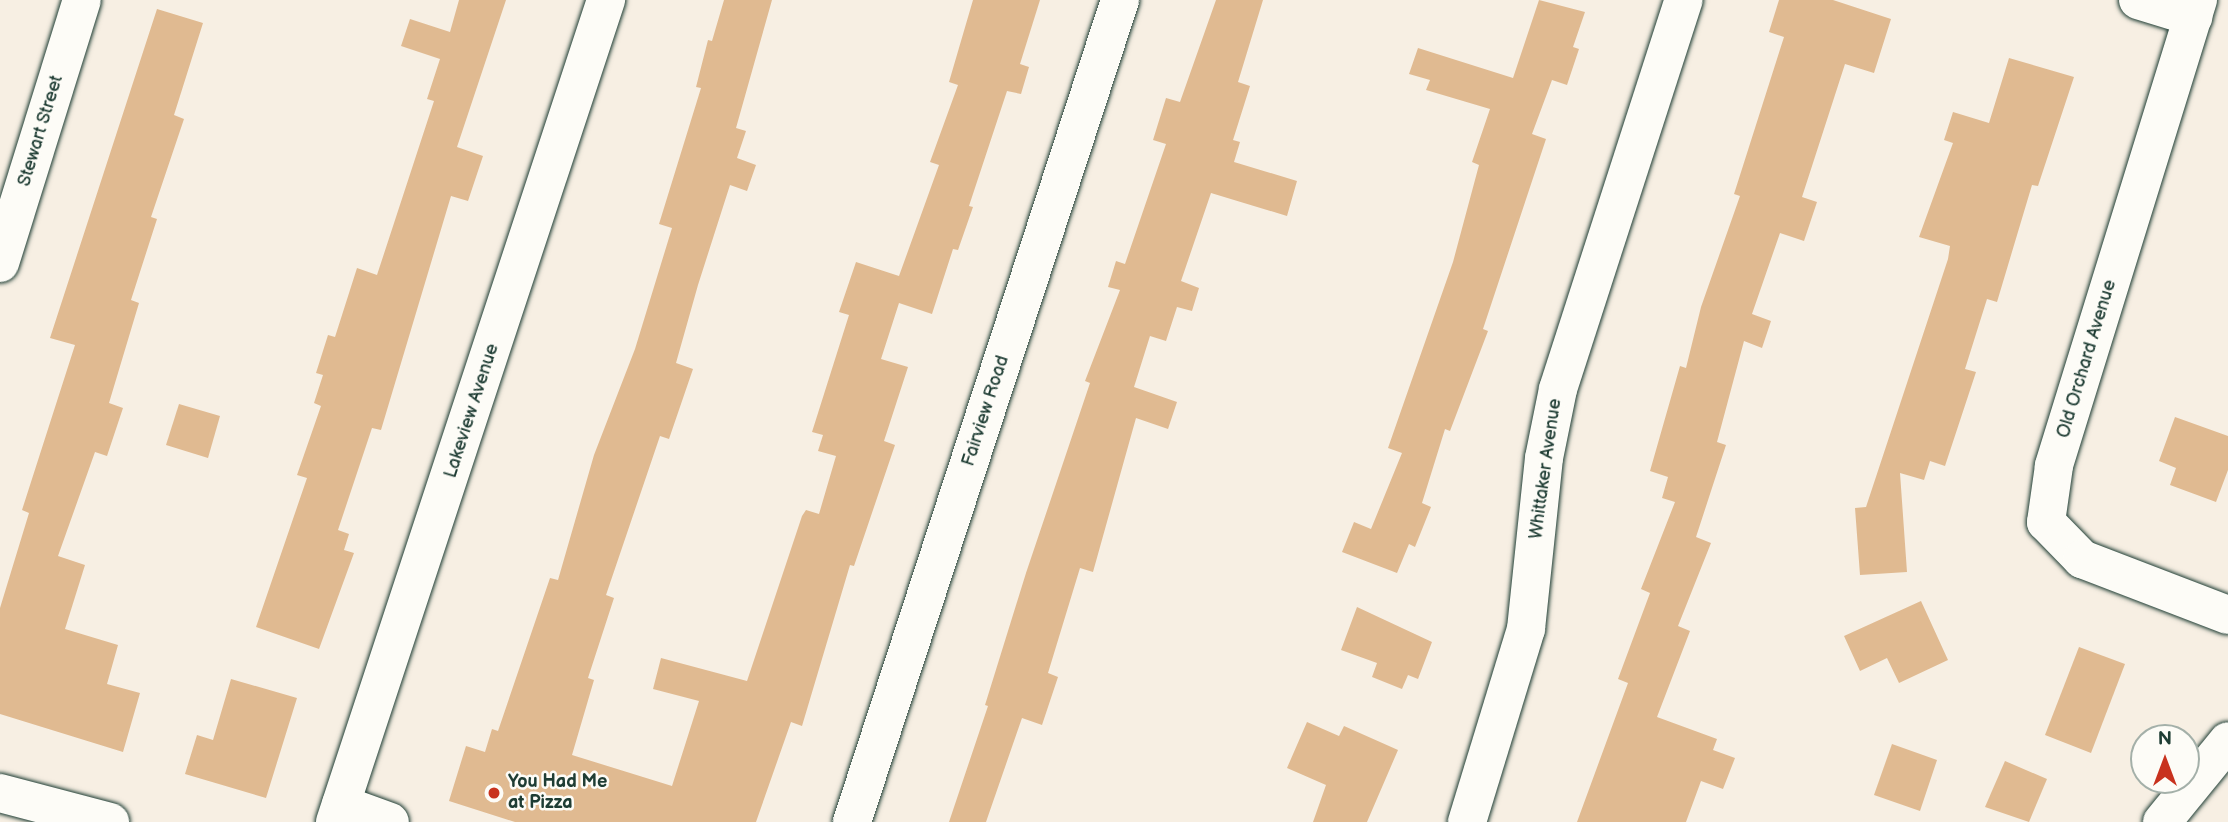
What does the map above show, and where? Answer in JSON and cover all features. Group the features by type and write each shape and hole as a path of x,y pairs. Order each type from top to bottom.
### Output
{"street":[{"name":"Stewart Street","path":"0,263 82,0"},
{"name":"Lakeview Avenue","path":"338,813 606,0"},
{"name":"Fairview Road","path":"852,822 1120,0"},
{"name":"Whittaker Avenue","path":"1467,822 1526,629 1544,458 1558,389 1684,0"},
{"path":"2138,0 2196,8"},
{"name":"Old Orchard Avenue","path":"2196,8 2054,466 2046,522 2082,559 2228,615"},
{"path":"2162,822 2228,741"},
{"path":"0,793 110,822"},
{"path":"338,813 390,822"}],"building":[{"path":"459,0 506,0 457,147 483,156 468,201 451,196 381,430 372,428 338,530 349,534 344,550 354,553 319,649 256,627 307,478 297,475 321,406 314,403 323,375 316,373 328,335 335,337 357,268 377,275 434,101 427,99 440,59 401,46 410,19 450,32"},
{"path":"724,0 772,0 736,128 746,131 737,158 756,165 747,191 730,185 698,285 676,363 693,369 669,439 660,436 606,595 614,598 588,678 594,680 572,755 672,786 699,701 653,689 661,658 747,681 802,516 806,510 819,514 836,456 818,451 823,435 812,432 849,315 839,312 856,262 899,276 939,165 930,162 958,85 949,82 973,0 1040,0 1020,64 1029,67 1021,94 1007,91 969,206 973,207 958,250 953,249 932,314 899,303 881,359 908,367 884,441 895,445 854,566 850,565 802,726 791,722 756,822 515,822 449,801 466,746 485,752 492,729 498,731 550,578 558,580 594,455 635,349 672,228 659,224 701,88 696,87 708,40 712,41"},
{"path":"1216,0 1263,0 1238,82 1250,86 1233,140 1240,142 1234,162 1297,181 1287,216 1211,193 1181,281 1199,288 1192,311 1177,307 1166,341 1150,336 1134,387 1177,402 1168,429 1136,418 1093,572 1080,568 1048,673 1058,677 1042,725 1022,718 986,822 949,822 988,706 985,705 1026,573 1090,383 1085,381 1120,290 1108,287 1116,261 1125,264 1166,144 1153,140 1166,98 1180,102"},
{"path":"1539,0 1585,12 1573,47 1579,49 1567,85 1552,80 1532,134 1546,139 1483,329 1488,331 1450,431 1445,429 1422,503 1431,507 1415,547 1409,544 1397,573 1342,552 1354,522 1371,529 1402,453 1388,448 1453,262 1479,165 1472,162 1490,109 1426,90 1430,80 1409,74 1418,48 1513,78"},
{"path":"1779,0 1833,0 1891,19 1874,73 1845,64 1802,197 1817,202 1804,241 1780,233 1752,314 1771,321 1762,348 1744,341 1717,442 1726,445 1696,537 1711,543 1678,626 1690,631 1657,717 1717,739 1713,750 1735,758 1723,789 1701,781 1686,822 1577,822 1628,683 1618,679 1650,593 1641,589 1675,502 1662,498 1668,477 1650,471 1680,366 1686,368 1701,307 1740,196 1734,194 1784,37 1769,32"},
{"path":"157,9 203,23 174,115 184,119 151,217 157,219 131,300 139,303 109,403 123,408 107,456 95,452 58,556 85,565 65,629 118,645 107,684 140,693 123,752 0,714 0,608 29,513 22,510 75,345 50,338"},
{"path":"2009,58 2074,77 2038,186 2032,185 1997,302 1987,299 1965,369 1976,372 1945,466 1930,461 1924,480 1900,473 1907,572 1860,575 1855,508 1866,507 1948,259 1950,246 1919,237 1953,143 1944,140 1953,112 1989,123"},
{"path":"179,404 220,416 208,458 166,445"},
{"path":"2175,417 2228,436 2228,470 2216,502 2170,485 2176,468 2159,461"},
{"path":"1921,601 1948,660 1899,683 1887,658 1860,671 1844,636"},
{"path":"1357,607 1432,642 1418,679 1408,675 1402,689 1372,677 1377,663 1341,650"},
{"path":"2079,647 2125,664 2091,753 2045,735"},
{"path":"231,679 297,698 266,798 185,774 197,735 213,740"},
{"path":"1307,722 1339,736 1344,726 1398,750 1367,822 1313,822 1326,785 1287,768"},
{"path":"1892,744 1937,760 1920,811 1874,795"},
{"path":"2005,761 2047,779 2029,822 1985,807"}],"place":[{"name":"You Had Me at Pizza","path":"494,793"}]}
